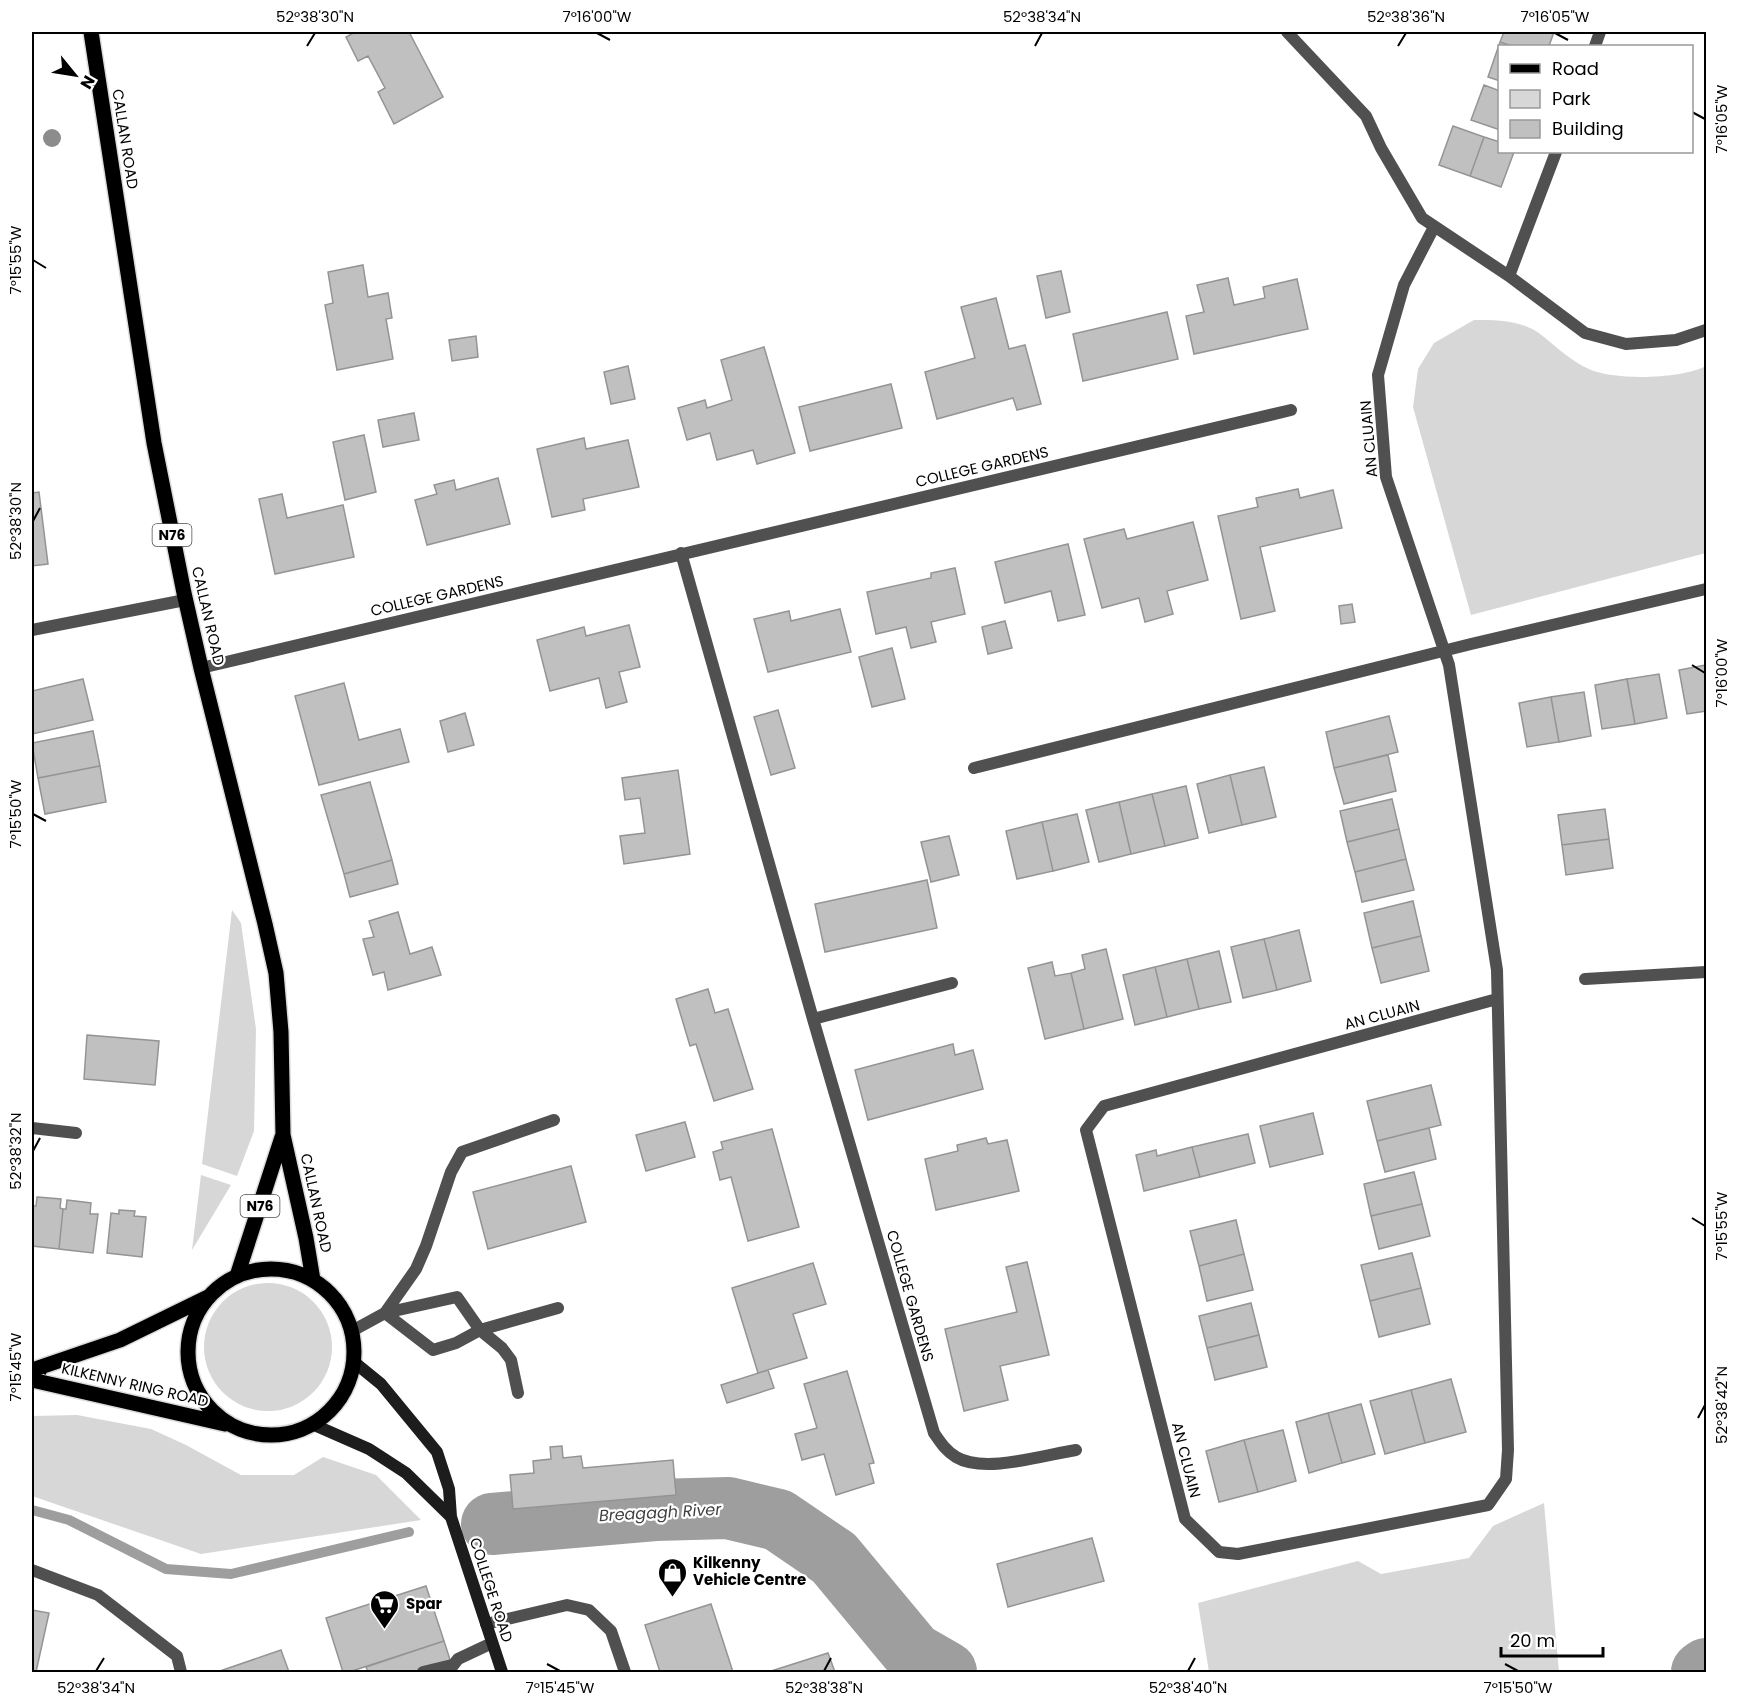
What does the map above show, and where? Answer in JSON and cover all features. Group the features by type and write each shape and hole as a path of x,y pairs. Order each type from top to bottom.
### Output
{"main road":[{"name":"CALLAN ROAD","path":"90,32 154,443 185,600 276,973 281,1032 283,1135 313,1280"},
{"name":"CALLAN ROAD","path":"237,1276 283,1135"},
{"path":"272,1268 293,1272 313,1280 327,1290 339,1304 352,1331 355,1346 354,1362 341,1397 326,1415 297,1431 279,1435 261,1435 231,1425 205,1403 192,1378 188,1348 194,1321 208,1297 221,1285 237,1276 254,1270 272,1268"},
{"name":"KILKENNY RING ROAD","path":"32,1370 120,1340 208,1297"},
{"name":"COLLEGE ROAD","path":"354,1362 381,1384 437,1452 449,1489 451,1517 502,1672"},
{"name":"KILKENNY RING ROAD","path":"32,1380 231,1425"},
{"name":"COLLEGE ROAD","path":"312,1424 369,1449 406,1473 451,1517"}],"street":[{"path":"1287,32 1366,116 1422,218 1434,227 1509,276 1585,333 1626,344 1676,340 1707,330"},
{"path":"1509,276 1556,153"},
{"name":"AN CLUAIN","path":"1434,227 1404,285 1378,375 1386,477 1449,665 1497,970 1508,1441 1506,1479 1488,1505 1238,1554 1219,1552 1185,1519 1086,1130 1104,1106 1497,999"},
{"name":"COLLEGE GARDENS","path":"201,668 1291,410"},
{"name":"COLLEGE GARDENS","path":"681,553 813,1019 934,1433 944,1448 957,1458 974,1464 991,1465 1076,1450"},
{"path":"974,768 1445,651 1707,589"},
{"path":"32,630 185,600"},
{"path":"1585,979 1707,972"},
{"path":"813,1019 952,984"},
{"path":"385,1313 416,1269 451,1172 462,1152 554,1120"},
{"path":"32,1128 76,1133"},
{"path":"352,1331 385,1313 457,1297 480,1330 502,1348 511,1360 518,1393"},
{"path":"385,1313 433,1350 456,1343 480,1330 558,1308"},
{"path":"32,1570 98,1595 177,1656 182,1672"},
{"path":"486,1624 567,1605 589,1610 611,1631 625,1672"},
{"path":"423,1672 450,1669 458,1659 492,1643"}],"green space":[{"path":"1474,320 1517,323 1533,329 1576,362 1600,373 1631,377 1665,376 1681,374 1706,366 1706,553 1471,615 1413,407 1418,369 1434,343"},
{"path":"232,910 241,923 256,1029 254,1131 237,1176 202,1164"},
{"path":"201,1175 231,1185 192,1250"},
{"path":"268,1283 292,1288 313,1302 327,1323 332,1347 327,1371 313,1392 292,1406 268,1411 244,1406 223,1392 209,1371 204,1347 209,1323 223,1302 244,1288"},
{"path":"77,1415 151,1429 241,1475 294,1475 323,1457 376,1475 421,1520 201,1554 32,1496 32,1416"},
{"path":"1544,1503 1559,1672 1209,1672 1198,1603 1358,1561 1381,1574 1469,1558 1493,1526"}],"building":[{"path":"355,32 409,32 443,97 394,124 378,92 385,88 368,56 358,61 346,37"},
{"path":"1504,32 1554,32 1549,45 1509,45 1500,42"},
{"path":"1498,48 1498,80 1488,77"},
{"path":"1484,85 1498,90 1498,129 1471,120"},
{"path":"1453,126 1484,137 1470,176 1439,165"},
{"path":"1484,137 1498,141 1498,153 1514,153 1501,187 1470,176"},
{"path":"363,265 368,297 388,293 392,318 386,319 393,359 337,370 325,305 333,303 328,272"},
{"path":"1061,271 1070,312 1046,318 1037,276"},
{"path":"1228,278 1234,305 1265,298 1263,287 1297,279 1308,329 1194,354 1186,316 1204,312 1197,285"},
{"path":"996,298 1009,349 1025,345 1041,404 1017,410 1013,398 937,419 925,372 975,358 961,307"},
{"path":"1167,312 1178,359 1083,381 1073,334"},
{"path":"476,336 478,357 452,361 449,340"},
{"path":"764,347 795,453 757,464 753,450 717,460 710,433 687,440 678,408 705,400 707,408 732,400 721,360"},
{"path":"628,366 635,399 611,404 604,372"},
{"path":"891,384 902,428 810,451 799,407"},
{"path":"414,413 419,440 383,447 378,420"},
{"path":"364,435 376,492 345,500 333,442"},
{"path":"584,438 586,449 628,440 639,487 583,499 585,510 552,517 537,449"},
{"path":"498,478 510,524 427,545 415,500 437,494 434,485 454,480 456,490"},
{"path":"1298,489 1300,498 1333,490 1342,528 1260,547 1275,611 1241,619 1218,516 1258,507 1256,498"},
{"path":"39,492 48,564 32,566 32,493"},
{"path":"282,494 287,518 343,505 354,557 275,574 259,499"},
{"path":"1193,522 1208,580 1167,591 1173,614 1145,622 1139,598 1102,608 1084,539 1124,529 1127,539"},
{"path":"1068,544 1085,615 1058,621 1051,591 1005,603 995,562"},
{"path":"955,568 965,614 931,622 936,642 911,648 906,627 876,634 867,592 931,578 931,573"},
{"path":"1352,604 1355,622 1341,624 1339,606"},
{"path":"840,609 851,652 768,672 754,619 789,611 791,621"},
{"path":"1005,621 1012,648 988,654 982,627"},
{"path":"629,625 640,667 619,672 627,702 606,708 599,678 550,691 537,640 584,627 586,636"},
{"path":"892,648 905,699 872,707 859,657"},
{"path":"1706,665 1706,711 1687,714 1679,670"},
{"path":"1659,674 1667,718 1635,724 1627,679"},
{"path":"83,679 93,720 32,734 32,691"},
{"path":"1627,679 1635,724 1602,729 1595,685"},
{"path":"344,683 359,740 400,729 409,762 319,785 295,696"},
{"path":"1584,692 1591,736 1559,742 1551,697"},
{"path":"1551,697 1559,742 1527,747 1519,703"},
{"path":"778,710 795,768 771,775 754,717"},
{"path":"465,713 474,745 448,752 440,721"},
{"path":"1389,716 1398,752 1334,768 1326,732"},
{"path":"93,731 100,766 38,778 32,743"},
{"path":"1388,755 1396,791 1344,804 1334,768"},
{"path":"100,766 106,802 45,814 38,778"},
{"path":"1264,767 1276,817 1242,825 1230,775"},
{"path":"678,770 690,854 624,864 620,836 645,833 640,798 625,800 622,778"},
{"path":"1230,775 1242,825 1209,833 1197,784"},
{"path":"370,782 392,860 344,874 321,795"},
{"path":"1186,786 1198,838 1165,846 1152,794"},
{"path":"1152,794 1165,846 1131,854 1119,802"},
{"path":"1392,799 1399,829 1347,842 1340,811"},
{"path":"1119,802 1131,854 1099,862 1086,810"},
{"path":"1605,809 1609,839 1562,845 1558,815"},
{"path":"1077,814 1089,862 1053,871 1042,822"},
{"path":"1042,822 1053,871 1017,879 1006,831"},
{"path":"1399,829 1406,859 1355,872 1347,842"},
{"path":"949,836 959,875 931,882 921,842"},
{"path":"1609,839 1613,868 1566,875 1562,845"},
{"path":"1406,859 1414,890 1362,902 1355,872"},
{"path":"392,860 398,884 350,897 344,874"},
{"path":"927,880 937,928 825,952 815,904"},
{"path":"1413,901 1421,936 1372,948 1364,913"},
{"path":"398,912 410,954 432,947 441,975 388,990 384,972 373,975 363,939 374,937 369,921"},
{"path":"1299,930 1311,981 1277,990 1264,939"},
{"path":"1421,936 1429,971 1381,983 1372,948"},
{"path":"1264,939 1277,990 1243,998 1231,947"},
{"path":"1106,949 1123,1019 1084,1029 1071,973 1085,969 1082,955"},
{"path":"1219,951 1231,1002 1199,1009 1187,959"},
{"path":"1187,959 1199,1009 1167,1017 1155,967"},
{"path":"1052,962 1055,976 1071,973 1084,1029 1045,1039 1028,968"},
{"path":"1155,967 1167,1017 1135,1025 1123,975"},
{"path":"708,989 715,1013 728,1009 753,1089 714,1101 696,1044 690,1046 676,999"},
{"path":"87,1035 159,1041 155,1085 84,1079"},
{"path":"953,1044 955,1055 973,1050 983,1089 868,1120 855,1070"},
{"path":"1431,1085 1441,1125 1377,1141 1367,1101"},
{"path":"1313,1113 1323,1154 1270,1167 1260,1126"},
{"path":"685,1122 695,1157 646,1171 636,1135"},
{"path":"1429,1128 1436,1159 1385,1172 1377,1141"},
{"path":"772,1129 799,1227 748,1241 731,1177 720,1180 713,1152 723,1149 721,1142"},
{"path":"1248,1134 1255,1163 1200,1177 1192,1147"},
{"path":"986,1138 988,1144 1007,1140 1019,1191 936,1210 925,1159 958,1151 957,1145"},
{"path":"1192,1147 1200,1177 1144,1191 1136,1155 1156,1150 1157,1156"},
{"path":"571,1166 586,1222 488,1249 473,1192"},
{"path":"1414,1172 1422,1204 1371,1216 1364,1184"},
{"path":"37,1197 61,1199 60,1208 63,1209 59,1249 32,1246 32,1206 36,1206"},
{"path":"67,1200 91,1203 90,1214 98,1214 93,1253 59,1249 63,1209 66,1209"},
{"path":"1422,1204 1430,1236 1379,1249 1371,1216"},
{"path":"119,1210 135,1211 134,1216 146,1217 142,1257 107,1253 111,1213 119,1214"},
{"path":"1236,1220 1244,1254 1199,1266 1190,1231"},
{"path":"1412,1253 1421,1288 1370,1301 1361,1265"},
{"path":"1244,1254 1253,1290 1207,1301 1199,1266"},
{"path":"1027,1262 1049,1355 1000,1366 1008,1400 964,1411 945,1329 1017,1312 1006,1267"},
{"path":"813,1263 826,1304 793,1314 807,1358 758,1373 732,1288"},
{"path":"1421,1288 1430,1324 1379,1337 1370,1301"},
{"path":"1251,1303 1259,1335 1207,1348 1199,1316"},
{"path":"1259,1335 1267,1367 1215,1380 1207,1348"},
{"path":"768,1370 774,1388 727,1403 721,1385"},
{"path":"847,1371 874,1463 869,1464 874,1483 836,1495 824,1454 802,1460 795,1434 817,1428 804,1384"},
{"path":"1451,1379 1466,1432 1425,1443 1411,1390"},
{"path":"1411,1390 1425,1443 1385,1454 1370,1401"},
{"path":"1361,1404 1375,1454 1342,1463 1328,1413"},
{"path":"1328,1413 1342,1463 1309,1473 1296,1422"},
{"path":"1283,1430 1296,1481 1258,1492 1244,1440"},
{"path":"1244,1440 1258,1492 1219,1502 1206,1451"},
{"path":"562,1446 563,1458 581,1456 583,1468 673,1460 676,1495 513,1509 510,1475 534,1473 533,1461 551,1459 550,1447"},
{"path":"1092,1538 1104,1581 1008,1607 997,1564"},
{"name":"Spar","path":"426,1586 444,1641 343,1672 326,1618"},
{"path":"711,1604 733,1672 660,1672 645,1625"},
{"path":"32,1610 49,1613 36,1672 32,1672"},
{"path":"444,1641 454,1672 368,1672 366,1667"},
{"path":"281,1650 289,1672 217,1672"},
{"path":"828,1653 835,1672 768,1672"}],"waterway":[{"name":"Breagagh River","path":"492,1524 655,1510 728,1508 778,1520 834,1558 913,1653 946,1672"},
{"name":"Breagagh River","path":"32,1510 69,1520 166,1569 231,1574 409,1532"},
{"name":"Breagagh River","path":"1702,1672 1706,1669"}],"place":[{"name":"Kilkenny Vehicle Centre","path":"672,1598"},
{"name":"Spar","path":"385,1630"}]}
